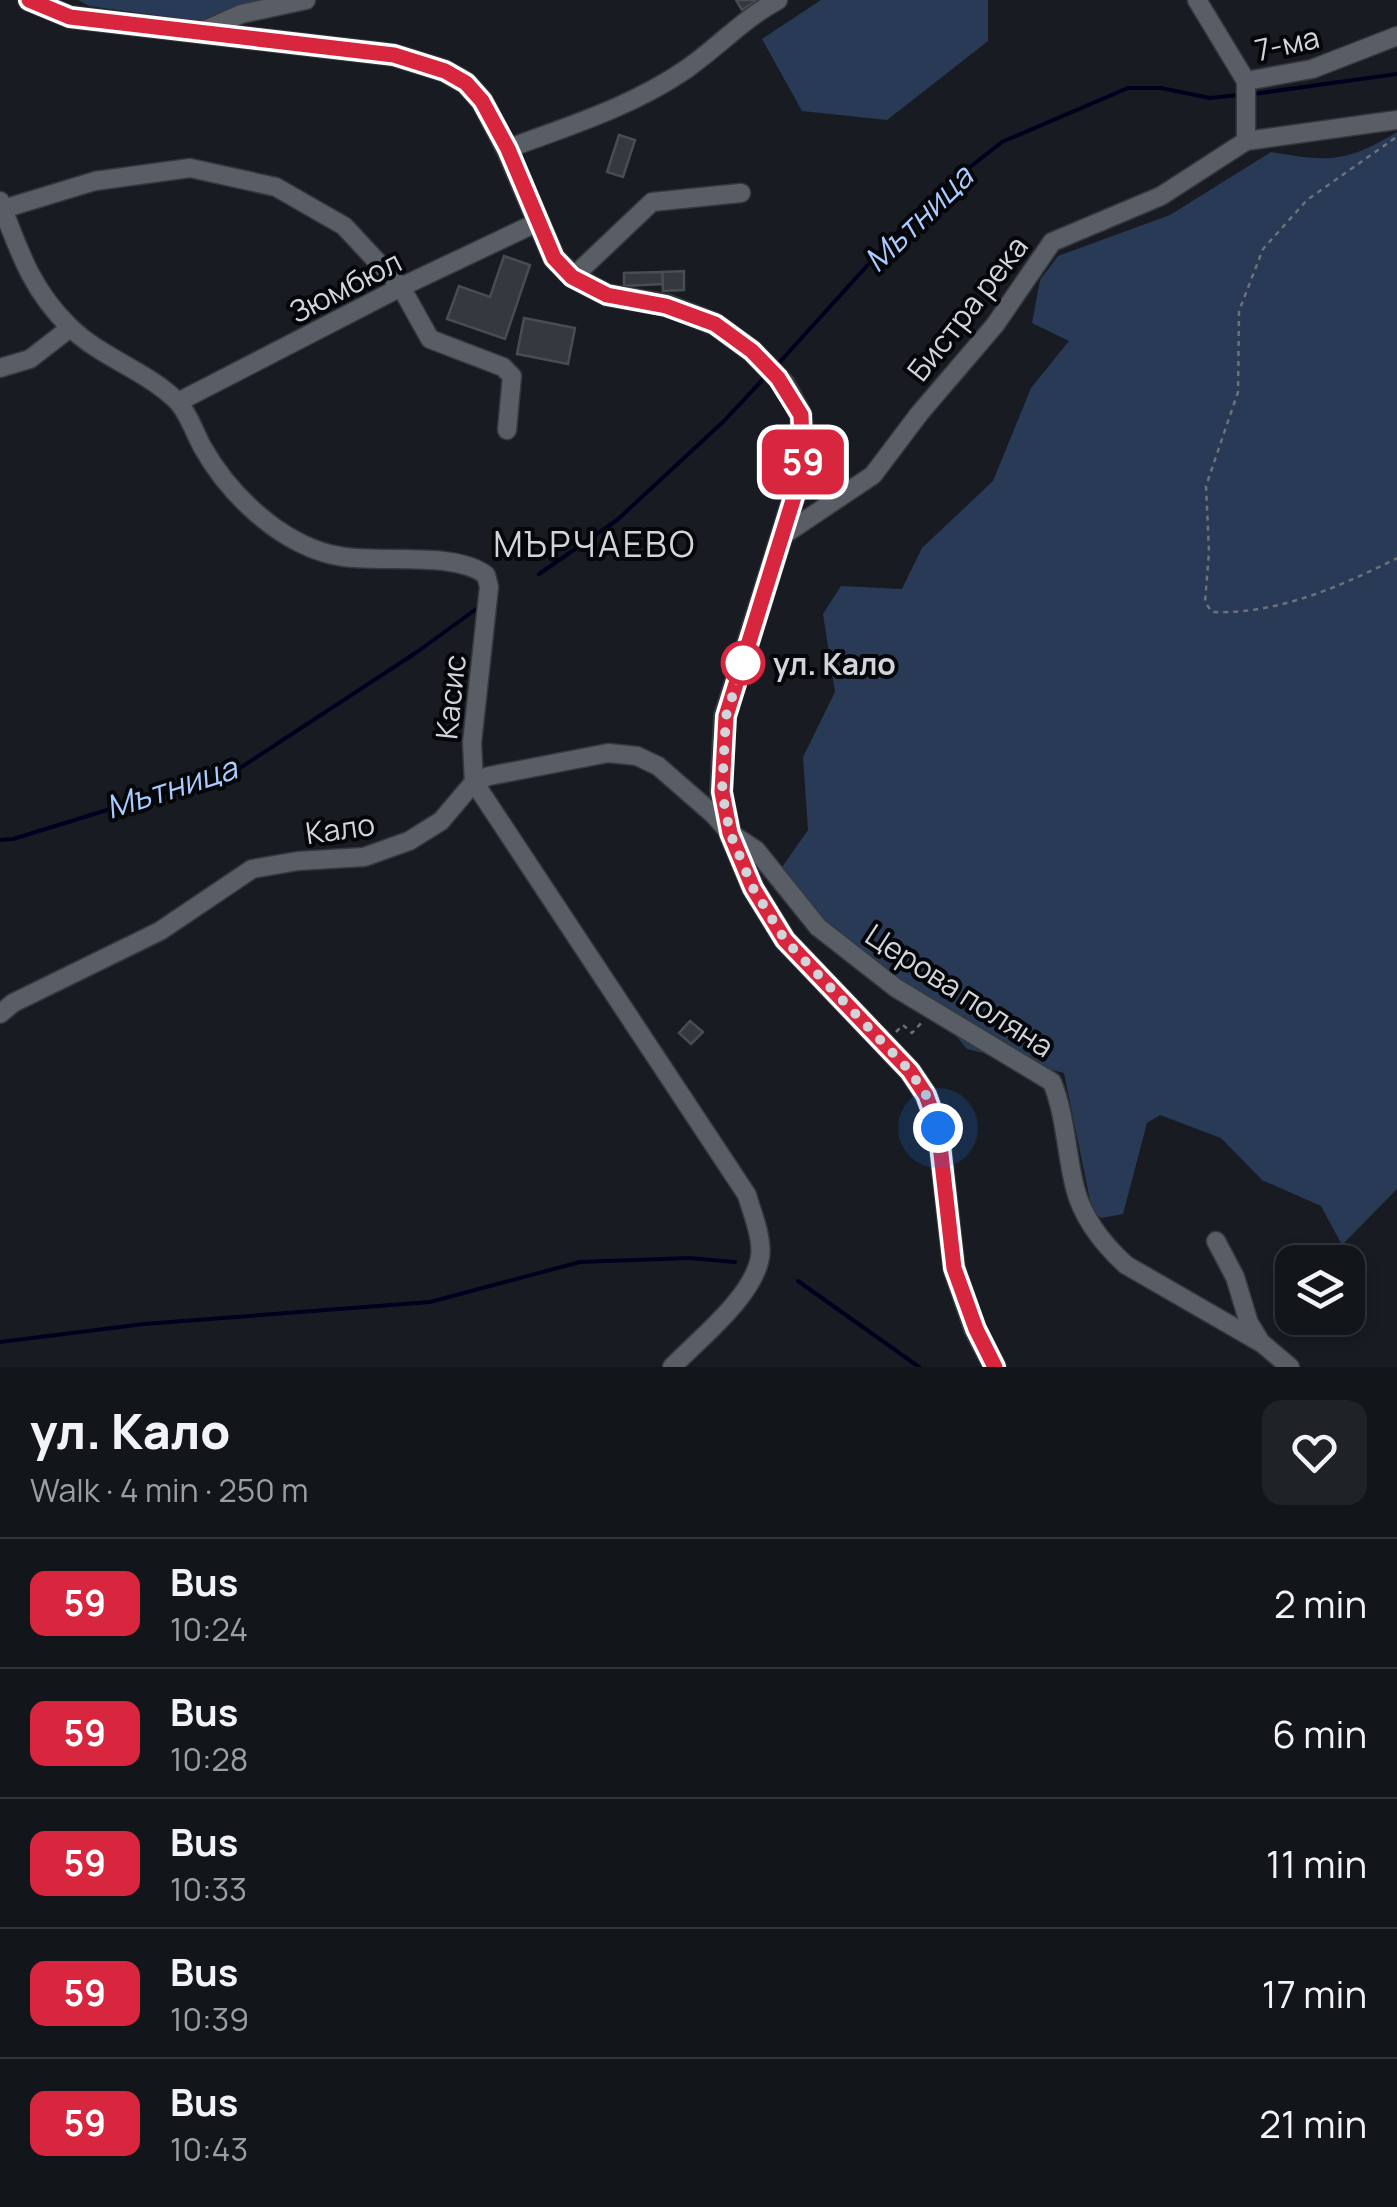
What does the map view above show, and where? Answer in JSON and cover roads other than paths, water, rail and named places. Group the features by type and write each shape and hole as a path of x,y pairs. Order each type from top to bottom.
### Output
{"street":[{"path":"30,0 70,17 394,55 445,71 466,83 482,101 508,149 554,258 572,277 607,295 666,306 715,324 734,336 771,371 801,415 803,468 726,716 722,792 730,833 753,888 785,940 918,1083 938,1128 954,1268 976,1329 996,1367"},
{"path":"202,32 240,14 306,0"},
{"path":"508,149 624,106 686,70 753,13 778,0"},
{"name":"7-ма","path":"1197,0 1246,81 1246,141"},
{"name":"7-ма","path":"1246,81 1312,69 1396,36"},
{"name":"Бистра река","path":"784,534 873,475 995,325 1052,242 1161,196 1246,141 1397,120"},
{"path":"2,205 94,181 190,168 276,186 344,226 401,287 430,339 503,367 512,376 508,430"},
{"path":"572,277 652,202 741,193"},
{"name":"Касис","path":"2,205 12,239 30,275 70,328 178,402 205,452 246,504 292,540 330,555 462,562 486,575 490,588 472,753 474,782 747,1195 761,1253 754,1276 734,1304 672,1367"},
{"name":"Зюмбюл","path":"178,402 401,287 538,222"},
{"path":"0,368 30,359 70,328"},
{"path":"474,782 608,753 637,756 658,766 730,833"},
{"name":"Кало","path":"0,1014 13,1003 160,931 252,869 364,856 409,841 441,821 474,782"},
{"name":"Церова поляна","path":"730,833 756,850 818,926 896,988 1052,1082 1060,1103 1076,1192 1108,1249 1126,1266 1262,1344 1290,1367"},
{"path":"1216,1241 1235,1277 1248,1322 1262,1344"}],"waterway":[{"name":"Мътница","path":"1253,94 1397,74"},
{"name":"Мътница","path":"778,364 923,204 1002,142 1128,88 1161,88 1210,98 1239,95"},
{"name":"Мътница","path":"539,574 617,520 724,421 768,374"},
{"name":"Мътница","path":"0,840 237,770 479,607"},
{"path":"0,1342 144,1324 430,1302 580,1262 689,1258 735,1262"},
{"path":"798,1281 919,1367"}],"place":[{"name":"ул. Кало","path":"743,663"}],"district":[{"name":"МЪРЧАЕВО","path":"595,544"}]}
